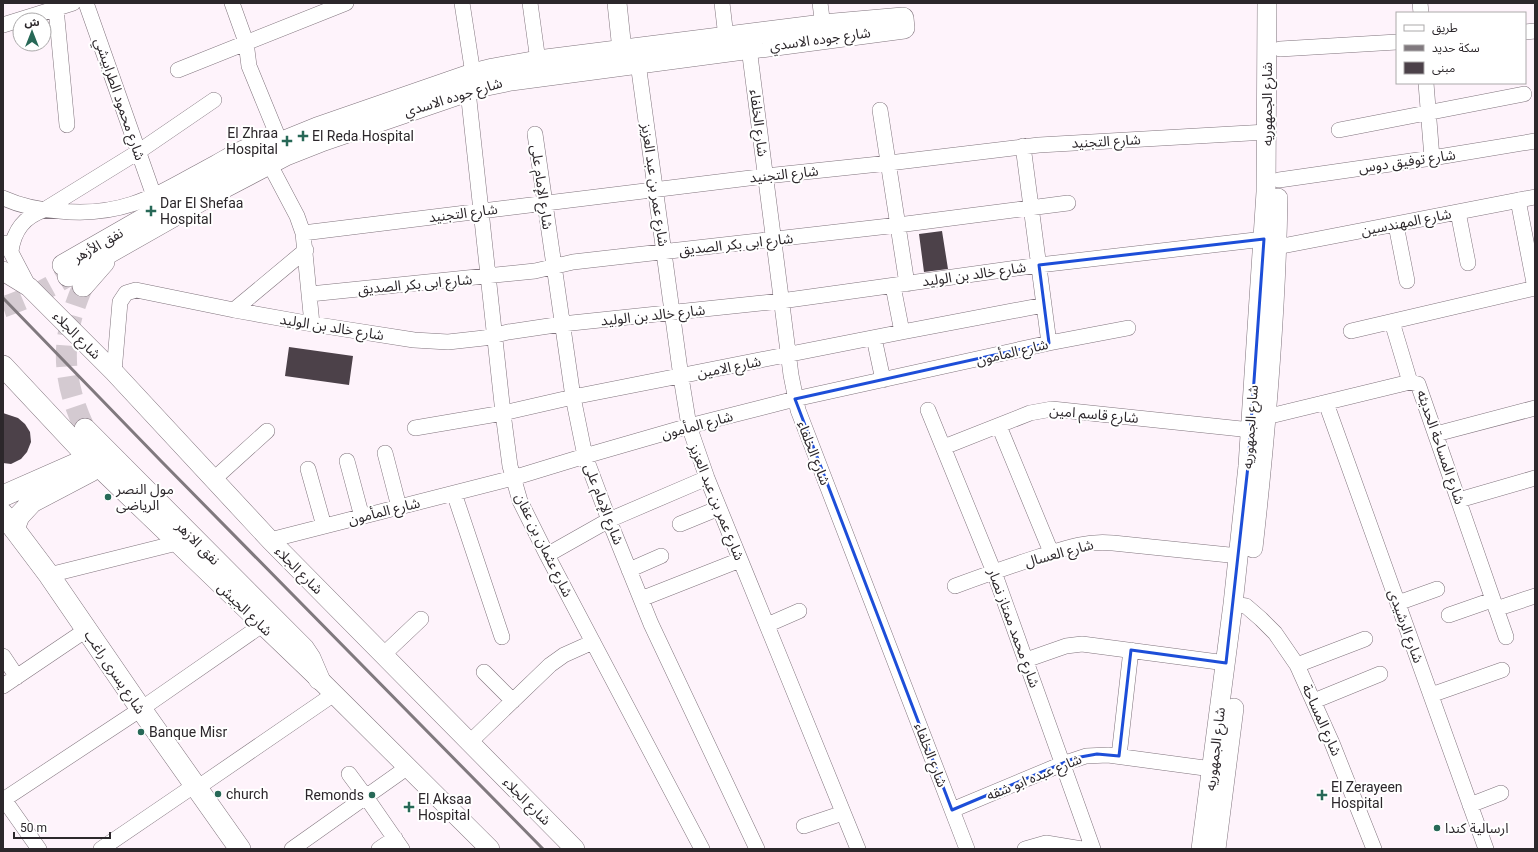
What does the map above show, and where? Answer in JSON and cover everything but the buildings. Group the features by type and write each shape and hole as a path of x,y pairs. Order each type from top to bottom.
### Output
{"main road":[{"name":"شارع جوده الاسدي","path":"471,82 511,80 638,64 748,42 824,32"},
{"name":"شارع جوده الاسدي","path":"128,235 279,154 324,140 471,82 493,69 538,61 726,37 748,42"},
{"name":"نفق الأزهر","path":"128,235 102,264 71,276 128,235"},
{"name":"شارع الجيش","path":"3,366 94,463"},
{"name":"نفق الازهر","path":"85,429 304,649 310,658 319,679"},
{"path":"3,496 94,463"},
{"path":"9,522 19,516 32,502 94,463"},
{"name":"شارع يسرى راغب","path":"9,522 49,575 240,849"}],"street":[{"path":"3,25 73,3"},
{"name":"شارع محمود الطرابيشي","path":"86,3 154,196"},
{"path":"232,3 246,42 250,66 303,233 306,250 312,324"},
{"path":"178,70 346,3"},
{"name":"شارع عثمان بن عفان","path":"462,3 471,82 481,211 494,336 503,413 513,478 520,501 547,555 702,849"},
{"path":"530,3 538,61"},
{"path":"617,3 622,50"},
{"path":"722,3 726,37"},
{"path":"820,3 824,32"},
{"name":"شارع الجمهوريه","path":"1216,849 1235,639 1266,418 1271,243 1267,132 1267,3"},
{"name":"شارع الجمهوريه","path":"1240,605 1239,556 1251,430 1279,180 1280,3"},
{"path":"56,8 66,125"},
{"name":"شارع الخلفاء","path":"748,42 788,356 795,399 801,421 967,849"},
{"path":"1280,49 1396,42"},
{"name":"شارع عمر بن عبد العزيز","path":"638,64 663,252 689,426 706,478 858,849"},
{"path":"1426,84 1432,158"},
{"path":"1339,130 1524,94"},
{"path":"7,245 12,243 18,228 29,217 44,210 138,152 214,100"},
{"path":"880,110 898,225 902,332"},
{"name":"شارع التجنيد","path":"303,233 1022,146 1267,132"},
{"name":"شارع الإمام على","path":"535,134 573,397 586,456 609,520 641,599 757,849"},
{"name":"شارع توفيق دوس","path":"1279,180 1432,158 1535,141"},
{"name":"شارع جوده الاسدي","path":"44,210 74,213 107,211 131,205 154,196 245,147 262,142 279,154"},
{"path":"1022,146 1049,343"},
{"name":"شارع المهندسين","path":"1271,243 1396,225 1535,197"},
{"path":"3,198 29,208 44,210"},
{"path":"1351,332 1535,288 1518,200"},
{"name":"شارع ابى بكر الصديق","path":"310,294 488,277 535,271 573,262 774,240 1068,203"},
{"path":"1458,212 1468,263"},
{"path":"1396,225 1407,281"},
{"name":"شارع خالد بن الوليد","path":"114,372 120,302 126,293 136,290 312,324 431,342 471,340 508,332 562,324 672,314 781,301 1039,266 1271,243"},
{"name":"شارع الجلاء","path":"7,245 29,287"},
{"path":"234,310 306,250"},
{"name":"شارع الجلاء","path":"3,271 29,287 114,372 270,540 575,849"},
{"name":"شارع الامين","path":"415,428 503,413 573,397 1044,305"},
{"path":"1392,322 1410,382"},
{"name":"شارع المأمون","path":"270,540 454,494 689,426 795,399 1049,343 1128,328"},
{"path":"874,338 883,380"},
{"name":"شارع المساحة الحديثه","path":"1266,418 1410,382 1416,382 1420,386 1506,637"},
{"name":"شارع الرشيدى","path":"1326,403 1486,849"},
{"path":"1436,434 1535,408"},
{"name":"شارع قاسم امين","path":"944,448 1037,411 1052,409 1251,430"},
{"name":"شارع محمد ممتاز نصار","path":"928,410 994,572 1092,849"},
{"path":"1000,426 1051,552"},
{"path":"214,479 267,431"},
{"path":"385,453 400,507"},
{"path":"347,461 362,517"},
{"name":"شارع الجيش","path":"94,463 319,679 490,849"},
{"path":"308,469 324,526"},
{"path":"547,555 609,520 706,478"},
{"path":"1459,500 1535,478"},
{"path":"454,494 502,637"},
{"path":"680,524 719,508"},
{"name":"شارع العسال","path":"955,586 1051,552 1084,543 1103,542 1239,556"},
{"path":"49,575 177,543"},
{"path":"629,570 661,556"},
{"path":"641,599 740,560"},
{"path":"1398,603 1437,589"},
{"path":"1448,615 1535,596"},
{"name":"شارع المساحة","path":"1240,605 1275,633 1297,665 1340,761 1374,849"},
{"path":"767,625 799,611"},
{"path":"384,655 421,619"},
{"path":"39,849 3,799 141,709 262,625"},
{"path":"3,686 86,630"},
{"name":"شارع الجمهوريه","path":"1201,849 1226,663 1235,639"},
{"path":"1297,665 1365,639"},
{"path":"469,743 557,659 594,642"},
{"path":"1026,660 1058,648 1074,644 1091,644 1226,663"},
{"path":"1119,756 1131,650"},
{"path":"3,656 17,676"},
{"path":"1431,696 1502,670"},
{"path":"484,672 513,701"},
{"path":"1314,701 1380,674"},
{"path":"101,849 334,694"},
{"name":"شارع عبده ابو شقه","path":"952,810 1062,764 1097,754 1212,769"},
{"path":"292,849 408,767"},
{"path":"349,774 398,844 379,849"},
{"path":"1470,805 1501,793"},
{"path":"804,826 843,812"},
{"path":"1025,849 1046,842 1082,849"}],"highlighted area":[{"path":"1264,239 1248,466 1226,663 1131,650 1119,756 1097,754 1075,758 952,810 795,399 1049,343 1039,265"}],"tunnel":[{"path":"3,307 37,293 68,276"},
{"path":"83,286 75,305 70,323 66,358 71,392 85,429"}],"railway":[{"path":"3,298 161,461 543,849"}],"place":[{"name":"El Reda Hospital","path":"303,136"},
{"name":"El Zhraa Hospital","path":"287,141"},
{"name":"Dar El Shefaa Hospital","path":"151,211"},
{"name":"مول النصر الرياضى","path":"108,497"},
{"name":"Banque Misr","path":"141,732"},
{"name":"church","path":"218,794"},
{"name":"Remonds","path":"372,795"},
{"name":"El Zerayeen Hospital","path":"1322,795"},
{"name":"El Aksaa Hospital","path":"409,807"},
{"name":"ارسالية كندا","path":"1437,828"}]}
